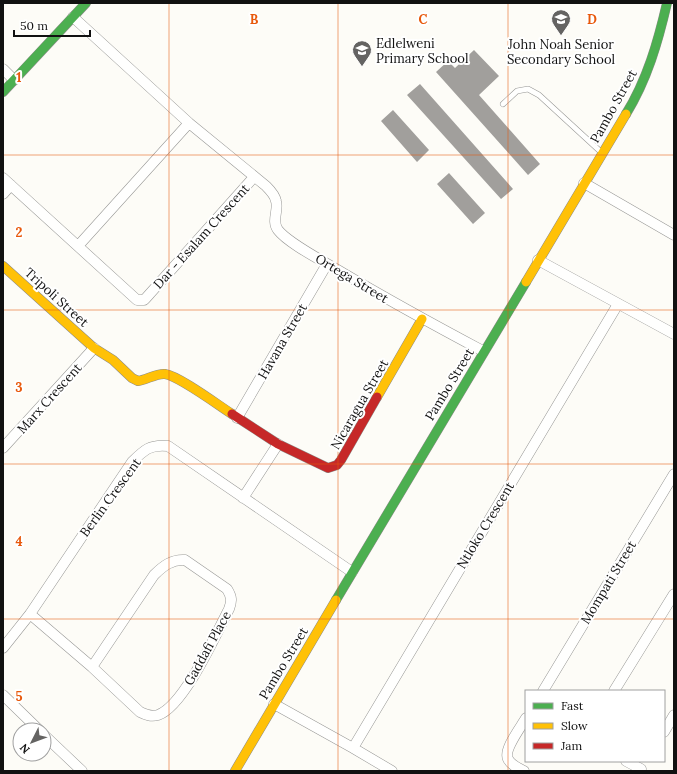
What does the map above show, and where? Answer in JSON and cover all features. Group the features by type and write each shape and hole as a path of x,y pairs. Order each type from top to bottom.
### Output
{"street":[{"path":"3,92 86,3"},
{"name":"Pambo Street","path":"235,771 483,351 641,88 659,37 667,3"},
{"name":"Dar - Esalam Crescent","path":"3,178 137,300 144,300 254,177 189,123 73,17"},
{"path":"3,69 14,80"},
{"path":"78,246 189,123"},
{"name":"Ortega Street","path":"254,177 266,186 274,195 277,202 274,219 277,229 285,237 327,264 422,319 483,351"},
{"path":"584,183 674,235"},
{"path":"3,194 11,185"},
{"path":"538,260 674,334"},
{"name":"Havana Street","path":"237,418 327,264"},
{"name":"Tripoli Street","path":"3,266 94,348 113,360 136,380 144,380 161,374 169,375 184,383 237,418"},
{"name":"Ntloko Crescent","path":"353,748 618,304"},
{"name":"Nicaragua Street","path":"237,418 278,444 322,466 328,468 337,465 342,460 422,319"},
{"name":"Marx Crescent","path":"3,448 94,348"},
{"path":"243,498 278,444"},
{"name":"Berlin Crescent","path":"3,648 30,614 132,462 150,447 155,445 168,446 352,572"},
{"name":"Mompati Street","path":"544,690 674,474"},
{"name":"Gaddafi Place","path":"30,614 92,667 140,712 150,716 162,713 180,697 202,661 229,609 231,595 227,589 185,560 179,559 164,566 154,576 92,667"},
{"path":"615,690 674,594"},
{"path":"3,695 31,722"},
{"path":"274,704 392,771"},
{"path":"665,730 674,715"},
{"path":"524,771 508,760 507,754 511,743 525,720"},
{"path":"52,743 82,771"},
{"path":"629,762 643,767"}],"lane":[{"path":"503,104 517,91 528,89 539,95 602,153"}],"building":[{"path":"474,50 499,76 479,95 540,164 528,175 436,72 448,61 455,68"},
{"path":"420,84 513,189 501,199 407,95"},
{"path":"393,110 429,150 417,162 381,121"},
{"path":"449,173 485,213 473,224 437,184"}],"traffic: fast":[{"path":"3,92 86,3"},
{"path":"626,114 646,74 660,32 667,3"},
{"path":"336,600 526,282"}],"traffic: slow":[{"path":"526,282 626,114"},
{"path":"3,266 94,348 113,360 132,378 138,381 162,374 171,376 189,385 232,414"},
{"path":"377,397 422,319"},
{"path":"235,771 336,600"}],"traffic: jam":[{"path":"232,414 278,444 328,468 337,465 341,460 377,397"}],"place":[{"name":"John Noah Senior Secondary School","path":"561,36"},
{"name":"Edlelweni Primary School","path":"362,67"}]}
